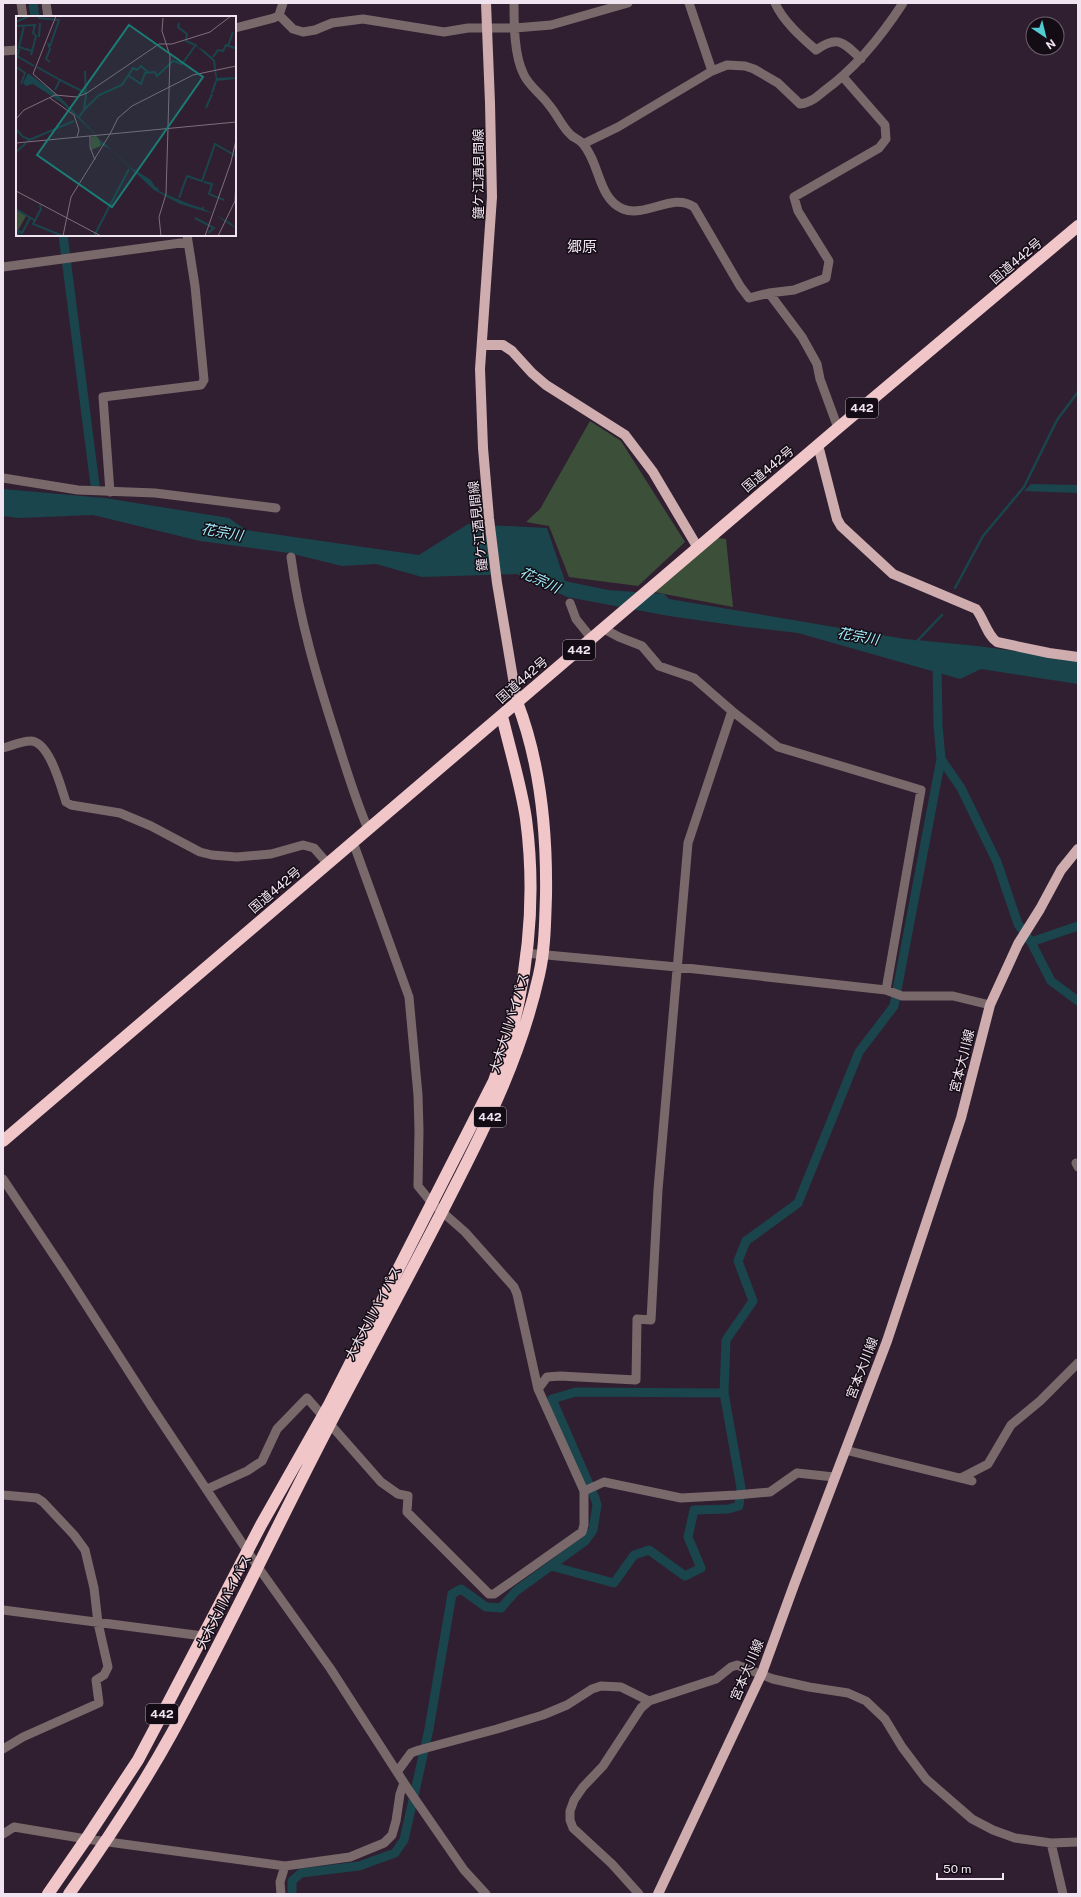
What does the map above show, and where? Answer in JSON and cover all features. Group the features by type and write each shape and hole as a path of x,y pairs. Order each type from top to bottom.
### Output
{"highway":[{"name":"国道442号","path":"3,1141 818,445 1078,226"},
{"name":"大木大川バイパス","path":"48,1894 86,1840 138,1760 280,1490 326,1421 442,1211 488,1120 516,1056 531,1005 543,955 546,879 544,816 536,767 526,726 524,696"},
{"name":"大木大川バイパス","path":"69,1894 106,1842 170,1736 294,1498 326,1421 393,1281 431,1202 494,1081 510,1038 519,1001 526,953 530,908 531,863 526,818 502,716"}],"main road":[{"name":"鐘ケ江酒見間線","path":"486,3 492,197 483,345 480,369 483,448 489,518 497,583 524,696"},
{"path":"483,345 503,345 512,351 532,373 546,385 625,435 653,472 698,548"},
{"path":"818,445 837,519 841,526 893,574 976,609 981,614 992,638 997,642 1049,653 1078,657"},
{"name":"宮本大川線","path":"658,1894 762,1673 834,1477 887,1341 952,1147 971,1083 990,1004 1018,944 1040,909 1061,870 1078,849"}],"street":[{"path":"21,3 22,16"},
{"path":"46,3 48,16"},
{"path":"236,28 266,21 279,15 283,3"},
{"path":"514,3 518,56 524,76 550,105 571,135 583,144 595,164 606,194 615,205 633,211 673,203 690,204 703,220 742,290 749,298 769,293 794,290 826,278 829,261 798,211 794,197 880,148 886,139 885,125 843,77"},
{"path":"279,15 293,29 303,32 315,30 332,22 363,19 437,31 486,27 515,28 565,23 628,3"},
{"path":"688,3 712,71"},
{"path":"776,3 778,9 798,33 816,50 831,41 840,42 861,59"},
{"path":"583,144 618,127 712,71 727,65 745,66 754,69 778,83 800,104 808,103 843,77 861,59 879,38 903,3"},
{"path":"3,51 16,50"},
{"path":"3,267 66,259 188,239 198,316 204,380 200,385 103,397 110,492"},
{"path":"769,293 802,336 817,364 820,379 838,428"},
{"path":"3,478 78,490 155,493 276,508"},
{"path":"291,557 295,591 322,692 359,810 368,829"},
{"path":"570,603 576,619 592,639"},
{"path":"604,629 619,638 642,646 659,666 694,678 732,711 778,747 921,790 889,991"},
{"path":"538,1389 547,1377 560,1376 636,1380 637,1319 651,1320 658,1190 688,843 732,711"},
{"path":"3,748 29,740 41,744 47,753 66,802 71,805 120,813 141,821 200,852 212,855 237,857 271,854 302,845 314,848 328,864"},
{"path":"207,1489 256,1467 262,1460 277,1429 307,1398 386,1487 408,1496 407,1512 489,1594 494,1594 582,1532 584,1525 589,1489 538,1389 517,1294 514,1287 465,1232 431,1202 418,1186 418,1095 409,997 353,842"},
{"path":"526,953 677,967 889,991 902,996 953,996 990,1004"},
{"path":"3,1179 224,1517 330,1668 422,1810 464,1870 486,1894"},
{"path":"961,1478 988,1464 1011,1425 1040,1401 1078,1364"},
{"path":"845,1450 972,1481"},
{"path":"589,1489 604,1482 681,1498 736,1496 770,1492 797,1473 834,1477"},
{"path":"3,1495 37,1498 53,1510 74,1535 84,1550 90,1566 98,1623 108,1667 104,1675 96,1680 98,1702 3,1749"},
{"path":"3,1610 203,1636"},
{"path":"639,1894 612,1864 574,1828 570,1820 570,1811 574,1800 583,1787 602,1766 641,1708 649,1701 716,1679 731,1667 737,1665 773,1678 809,1687 848,1693 866,1701 885,1719 902,1747 926,1779 963,1813 993,1830 1015,1838 1051,1844 1078,1842"},
{"path":"397,1772 411,1753 543,1714 567,1705 592,1689 601,1686 621,1688 649,1701"},
{"path":"3,1834 14,1827 86,1840 285,1866 350,1857 384,1843 392,1835 396,1821 400,1794 406,1786"},
{"path":"1051,1844 1063,1894"},
{"path":"281,1894 280,1882 285,1866"}],"shaded area":[{"path":"590,421 621,441 685,542 638,586 569,577 549,526 526,522 540,509"},
{"path":"710,537 726,539 733,607 654,592"}],"water":[{"path":"1031,484 1078,485 1078,493 1024,491"},
{"name":"花宗川","path":"3,489 105,498 229,518 246,530 419,555 468,524 547,528 565,581 608,590 664,594 669,599 905,639 978,646 1078,660 1078,684 981,669 960,679 798,633 669,616 567,597 517,574 422,577 376,564 342,566 289,553 200,541 93,515 18,518 3,516"}],"waterway":[{"path":"33,3 35,16"},
{"path":"63,236 95,485"},
{"path":"955,588 983,536 1024,487 1057,420 1078,392"},
{"path":"917,641 942,615"},
{"path":"937,661 938,725 941,759 961,788 997,862 1018,924 1031,942 1051,981 1078,1001"},
{"path":"551,1566 614,1583 634,1555 649,1550 685,1576 701,1568 688,1537 694,1510 728,1509 739,1506 741,1488 724,1393 726,1340 753,1301 738,1261 746,1241 798,1203 859,1052 894,1006 941,759"},
{"path":"1031,942 1078,926"},
{"path":"292,1894 292,1881 301,1873 359,1866 395,1853 404,1840 429,1729 452,1594 461,1589 486,1607 501,1608 516,1591 585,1541 593,1530 597,1505 595,1498 552,1399 576,1392 724,1393"}],"district":[{"name":"郷原","path":"582,246"}]}
